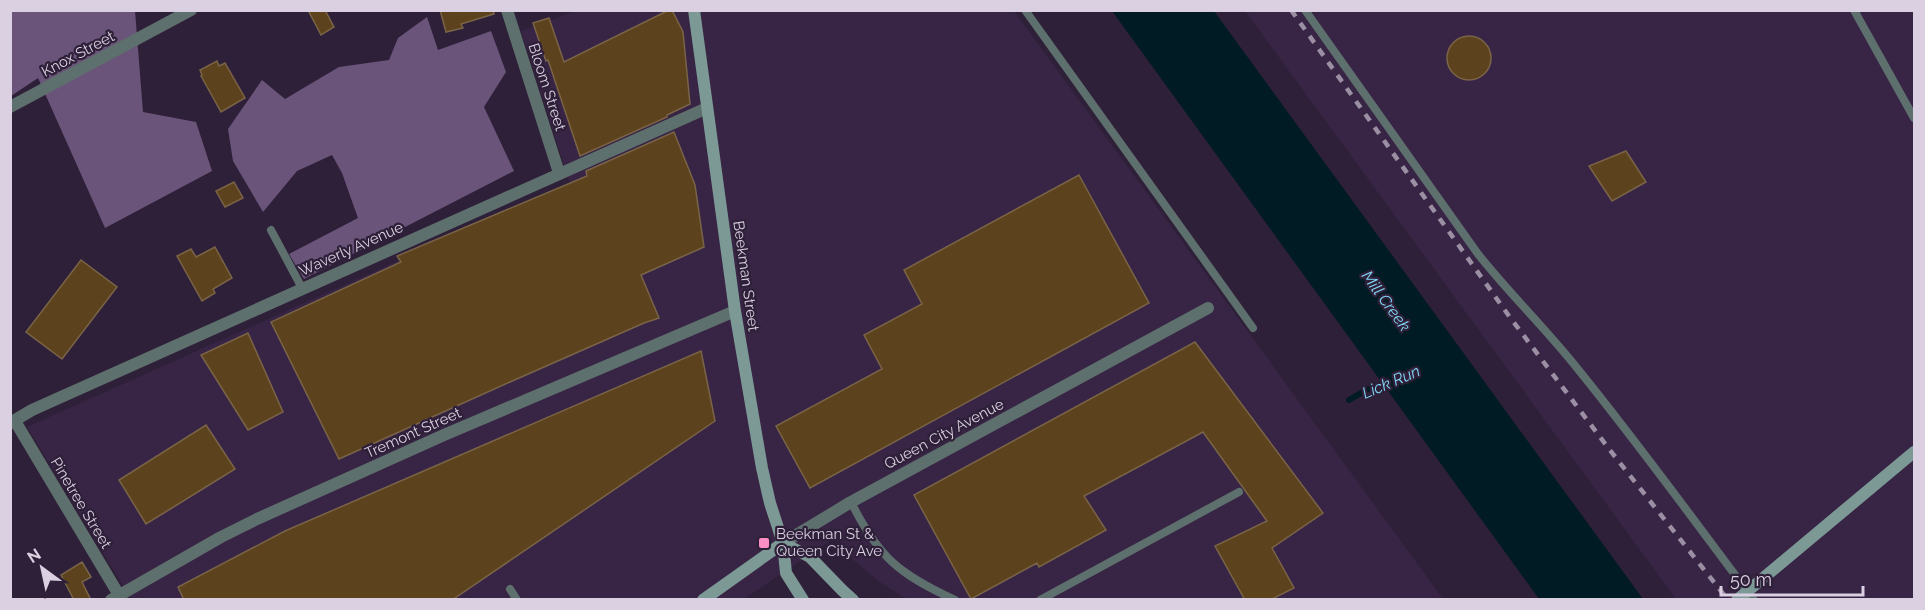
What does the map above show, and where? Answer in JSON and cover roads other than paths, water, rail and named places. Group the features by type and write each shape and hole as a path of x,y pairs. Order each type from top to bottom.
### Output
{"main road":[{"name":"Beekman Street","path":"694,10 735,311 766,485 783,543 786,573 803,600"},
{"path":"1737,600 1914,454"},
{"path":"1743,600 1914,454"},
{"name":"Queen City Avenue","path":"703,600 783,543"},
{"path":"783,543 810,557 853,600"}],"street":[{"name":"Knox Street","path":"10,107 191,10"},
{"name":"Bloom Street","path":"507,10 559,173"},
{"name":"Waverly Avenue","path":"13,422 32,410 707,108"},
{"name":"Queen City Avenue","path":"783,543 851,502 1208,308"},
{"name":"Tremont Street","path":"117,598 221,537 257,519 434,440 735,311"},
{"name":"Pinetree Street","path":"13,422 117,598"}],"lane":[{"path":"1025,10 1253,328"},
{"path":"1305,10 1478,254 1575,365 1754,600"},
{"path":"1854,10 1914,118"},
{"path":"271,230 302,288"},
{"path":"1044,598 1239,492"},
{"path":"851,502 872,540 888,560 907,575 956,600"},
{"path":"510,589 517,600"}],"water":[{"name":"Mill Creek","path":"1112,11 1214,11 1643,599 1539,599"}],"waterway":[{"name":"Lick Run","path":"1349,400 1389,381"}],"railway":[{"path":"1291,10 1509,316 1609,449 1728,600"}],"place":[{"name":"Beekman St & Queen City Ave","path":"764,543"}]}
